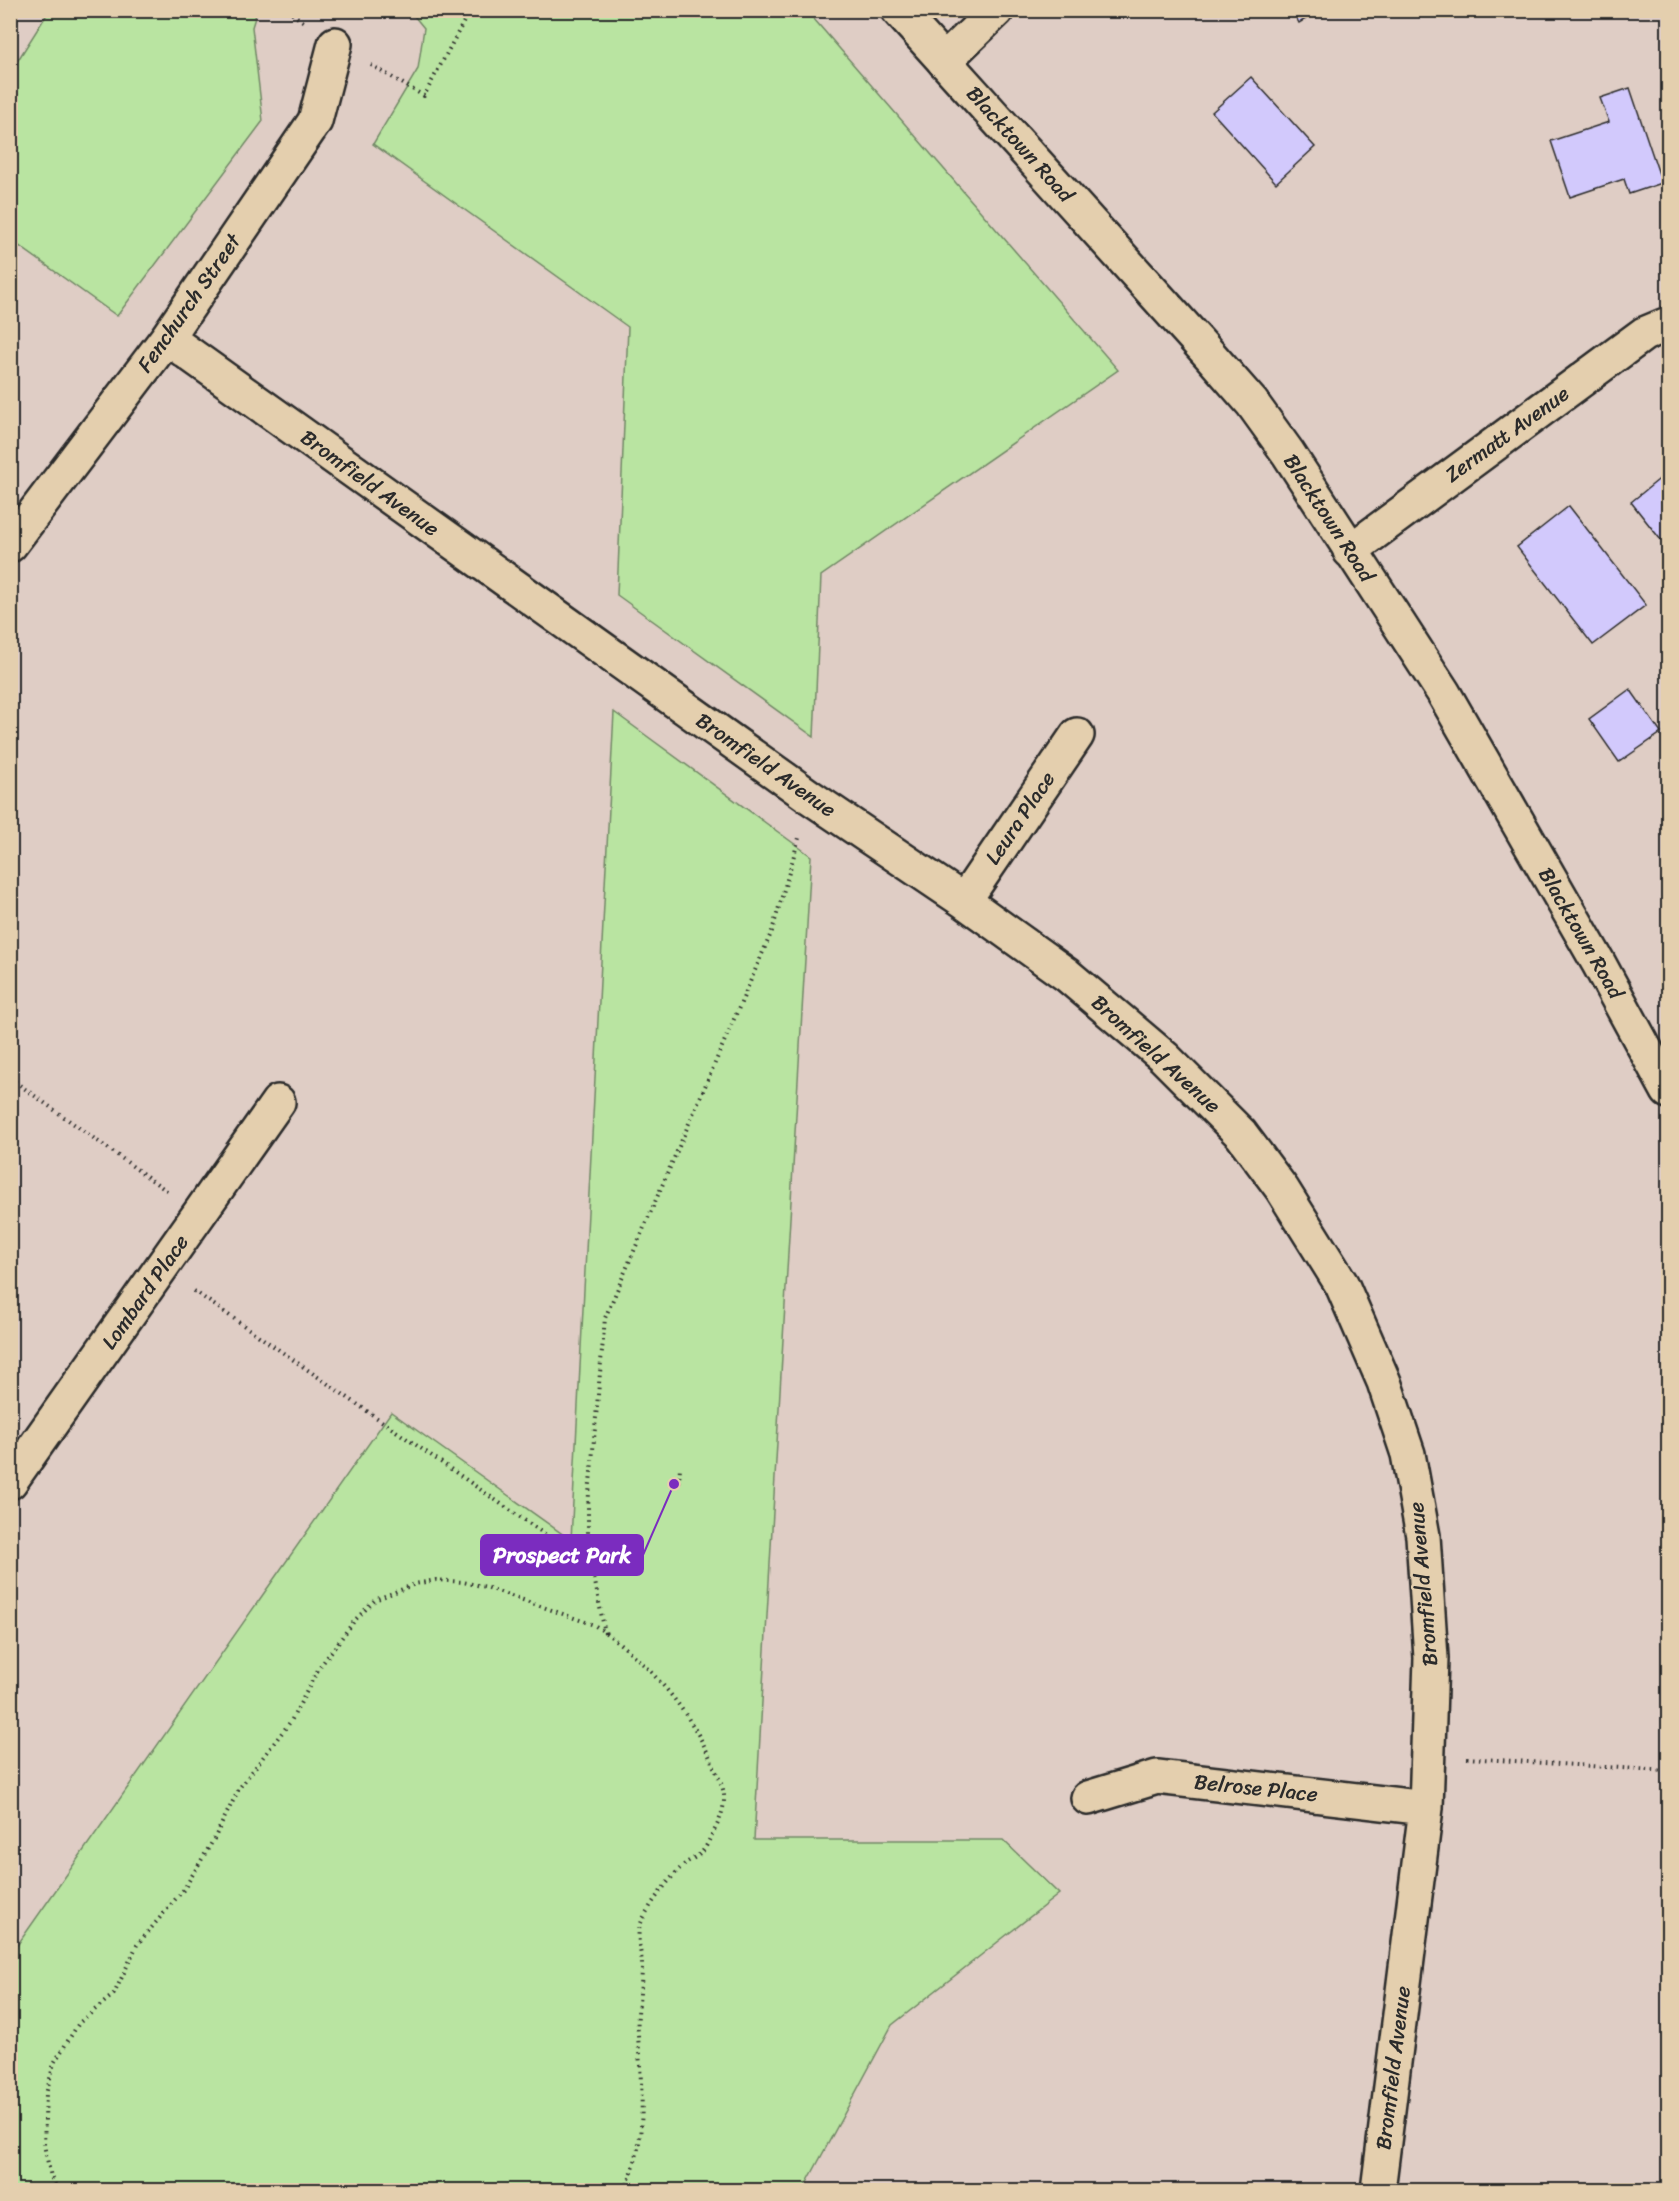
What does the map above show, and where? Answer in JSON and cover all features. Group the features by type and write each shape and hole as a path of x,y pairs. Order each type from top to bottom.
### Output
{"street":[{"name":"Blacktown Road","path":"898,10 1252,403 1288,453 1443,692 1598,963 1668,1091"},
{"path":"944,60 998,10"},
{"name":"Fenchurch Street","path":"10,545 167,338 315,121 335,44"},
{"name":"Zermatt Avenue","path":"1350,551 1644,334 1668,324"},
{"name":"Bromfield Avenue","path":"167,338 810,797 964,901 1067,975 1164,1057 1242,1134 1282,1188 1342,1285 1384,1382 1408,1454 1421,1524 1431,1658 1426,1808 1378,2190"},
{"name":"Leura Place","path":"964,901 1077,735"},
{"name":"Lombard Place","path":"10,1482 278,1102"},
{"name":"Belrose Place","path":"1088,1798 1157,1777 1426,1808"}],"path":[{"path":"335,44 424,96 470,10"},
{"path":"605,1633 588,1546 588,1505 605,1318 772,931 810,797"},
{"path":"10,1078 200,1214"},
{"path":"162,1268 593,1568"},
{"path":"679,1483 680,1467"},
{"path":"58,2190 51,2177 44,2145 46,2094 54,2063 79,2023 114,1994 137,1945 169,1910 184,1889 214,1839 240,1787 291,1720 319,1668 355,1620 375,1600 415,1584 436,1580 486,1587 594,1625 605,1633 629,1652 657,1680 688,1717 704,1742 724,1795 721,1815 702,1853 684,1864 654,1899 639,1929 642,1964 637,2032 641,2066 641,2133 636,2166 625,2190"},
{"path":"1427,1756 1668,1771"}],"green space":[{"path":"49,11 257,11 252,27 263,121 117,316 11,240 11,71"},
{"path":"410,11 807,11 1118,370 821,576 814,737 617,595 628,327 373,144 418,69 424,28"},
{"path":"614,712 811,856 754,1840 1003,1840 1059,1894 892,2025 803,2190 11,2190 11,1954 391,1412 571,1540"}],"building":[{"path":"1292,10 1321,10 1299,23"},
{"path":"1251,77 1315,147 1276,183 1212,112"},
{"path":"1630,88 1662,183 1629,194 1624,179 1570,197 1551,141 1609,122 1600,98"},
{"path":"1668,472 1668,549 1631,502"},
{"path":"1569,506 1646,605 1593,645 1517,547"},
{"path":"1630,689 1661,733 1619,762 1589,719"}],"place":[{"name":"Prospect Park","path":"674,1484"}]}
